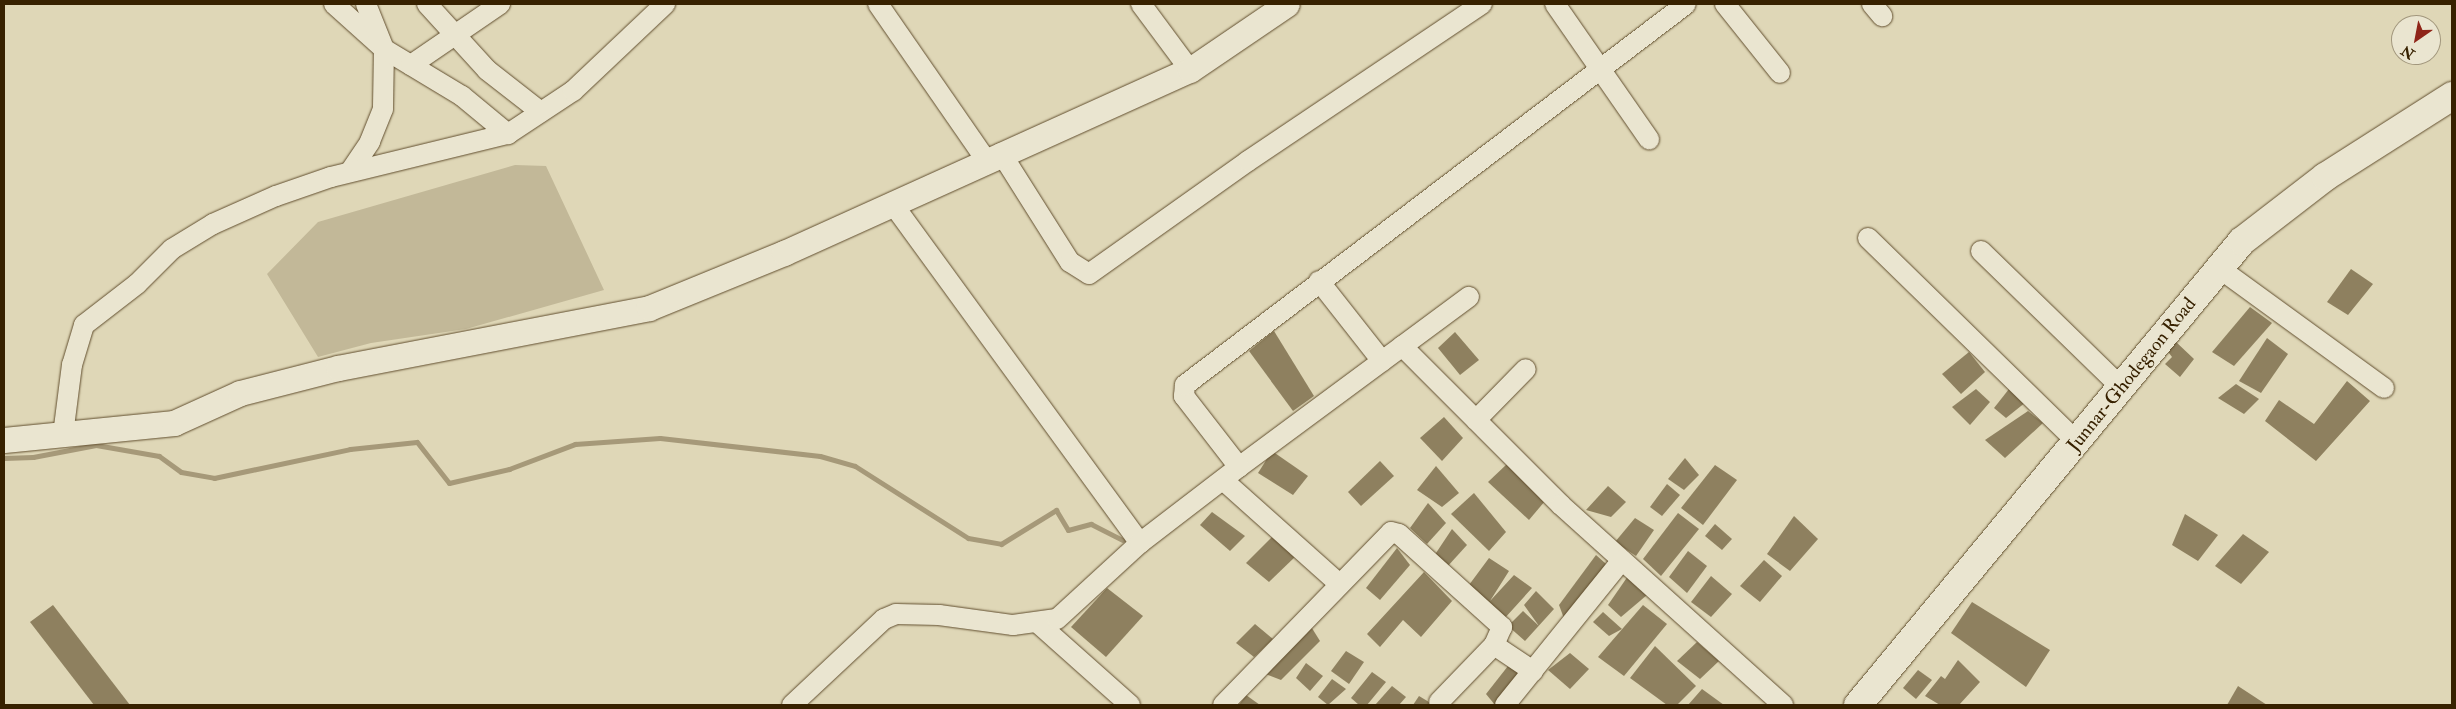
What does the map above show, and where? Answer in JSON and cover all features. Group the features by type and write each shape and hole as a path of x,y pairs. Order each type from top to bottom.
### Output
{"main road":[{"name":"Junnar-Ghodegaon Road","path":"1858,705 2122,389 2242,240 2277,211 2452,96"}],"street":[{"path":"334,4 384,49 462,96 508,134"},
{"path":"350,172 370,142 383,109 384,49 366,4"},
{"path":"427,4 453,36 487,70 541,112"},
{"path":"411,65 500,4"},
{"path":"62,435 72,365 84,325 137,284 172,249 213,224 276,196 350,172 508,134 603,66 665,4"},
{"path":"878,4 993,156 1070,262 1089,274 1248,161 1482,4"},
{"path":"1141,4 1190,70"},
{"path":"4,440 174,423 240,393 338,368 649,308 892,203 993,156 1190,70 1287,4"},
{"path":"1555,4 1649,139"},
{"path":"1239,467 1184,396 1185,386 1686,4"},
{"path":"1725,4 1780,73"},
{"path":"892,203 1140,543"},
{"path":"1868,238 2077,442"},
{"path":"1981,251 2122,389"},
{"path":"2219,268 2384,388"},
{"path":"1319,282 1382,361"},
{"path":"792,705 884,619 896,614 1039,624 1057,619 1140,543 1239,467 1469,297"},
{"path":"1402,346 1622,560 1783,705"},
{"path":"1476,420 1526,369"},
{"path":"1223,480 1338,583"},
{"path":"1224,705 1383,536 1391,532 1399,534 1502,627 1494,644 1439,702"},
{"path":"1505,705 1622,560"},
{"path":"1039,624 1130,705"},
{"path":"1494,644 1533,671"}],"shaded area":[{"path":"515,165 546,166 604,290 466,329 371,343 318,357 267,274 318,222"}],"building":[{"path":"2351,269 2373,284 2348,315 2327,302"},
{"path":"2250,307 2272,323 2234,366 2212,352"},
{"path":"1274,331 1314,396 1293,411 1249,351"},
{"path":"1455,332 1479,360 1460,375 1438,348"},
{"path":"2267,338 2288,354 2261,393 2239,381"},
{"path":"2175,341 2194,359 2180,377 2165,364 2172,357 2163,345"},
{"path":"1969,352 1985,372 1961,394 1942,374"},
{"path":"2347,381 2370,401 2316,461 2265,421 2279,400 2314,424"},
{"path":"2236,384 2259,399 2244,414 2218,398"},
{"path":"1976,389 1990,402 1970,425 1952,407"},
{"path":"2009,389 2026,402 2006,418 1994,408"},
{"path":"2028,411 2043,423 2005,458 1985,440"},
{"path":"1444,417 1463,438 1442,461 1420,438"},
{"path":"1272,451 1308,476 1293,495 1258,473"},
{"path":"1685,458 1699,475 1684,490 1668,479"},
{"path":"1380,461 1394,476 1361,506 1348,492"},
{"path":"1507,464 1545,501 1529,520 1488,482"},
{"path":"1715,465 1737,480 1703,525 1681,508"},
{"path":"1436,466 1459,493 1442,507 1417,490"},
{"path":"1667,484 1680,495 1662,516 1650,507"},
{"path":"1608,486 1626,502 1611,517 1586,510"},
{"path":"1474,493 1506,532 1489,551 1451,514"},
{"path":"1428,503 1446,523 1427,544 1410,528"},
{"path":"1212,512 1245,536 1230,551 1200,525"},
{"path":"1678,513 1699,529 1661,576 1643,559"},
{"path":"2185,514 2218,535 2198,561 2172,545"},
{"path":"1794,516 1818,539 1790,571 1767,554"},
{"path":"1635,518 1654,530 1636,556 1615,542"},
{"path":"1715,524 1732,539 1722,550 1705,536"},
{"path":"1452,529 1467,545 1447,567 1434,556"},
{"path":"1276,533 1297,555 1269,582 1246,563"},
{"path":"2243,534 2269,552 2241,584 2215,566"},
{"path":"1397,548 1410,565 1380,600 1366,588"},
{"path":"1688,551 1707,566 1687,593 1669,577"},
{"path":"1596,555 1614,571 1565,621 1559,605"},
{"path":"1489,558 1509,571 1490,601 1514,575 1532,588 1504,619 1469,585"},
{"path":"1764,560 1782,576 1760,602 1740,586"},
{"path":"1424,572 1452,601 1421,637 1403,620 1380,647 1367,634"},
{"path":"1628,576 1647,595 1621,617 1608,605"},
{"path":"1711,576 1732,594 1711,617 1691,602"},
{"path":"1107,588 1143,616 1106,657 1071,627"},
{"path":"1536,591 1554,609 1539,626 1524,605"},
{"path":"1972,602 2050,650 2026,687 1951,633"},
{"path":"53,605 130,705 94,705 30,622"},
{"path":"1643,605 1667,624 1624,676 1598,657"},
{"path":"1523,611 1539,626 1525,641 1508,626"},
{"path":"1603,612 1622,629 1609,636 1593,622"},
{"path":"1255,624 1273,639 1254,657 1236,643"},
{"path":"1310,625 1320,641 1281,680 1263,673"},
{"path":"1697,642 1719,661 1700,679 1677,661"},
{"path":"1655,646 1696,686 1677,705 1667,705 1630,678"},
{"path":"1346,651 1364,662 1349,684 1331,671"},
{"path":"1570,653 1589,669 1570,689 1548,670"},
{"path":"1958,660 1980,682 1959,705 1940,705 1925,696 1941,676 1945,679"},
{"path":"1306,663 1323,676 1310,691 1296,678"},
{"path":"1508,666 1529,676 1495,705 1486,694"},
{"path":"1918,670 1932,680 1916,699 1903,688"},
{"path":"1372,672 1386,682 1367,705 1359,705 1351,698"},
{"path":"1332,679 1346,689 1328,705 1318,697"},
{"path":"1392,686 1406,697 1399,705 1375,705"},
{"path":"2238,686 2267,705 2227,705"},
{"path":"1702,689 1724,705 1688,705"},
{"path":"1246,695 1260,705 1239,705"},
{"path":"1419,696 1434,705 1413,705"}],"waterway":[{"path":"4,458 33,457 96,445 159,456 181,472 214,478 350,449 417,442 449,483 509,469 575,444 660,438 820,456 855,466 968,538 1001,544 1056,510 1068,530 1091,524 1122,540"}]}
